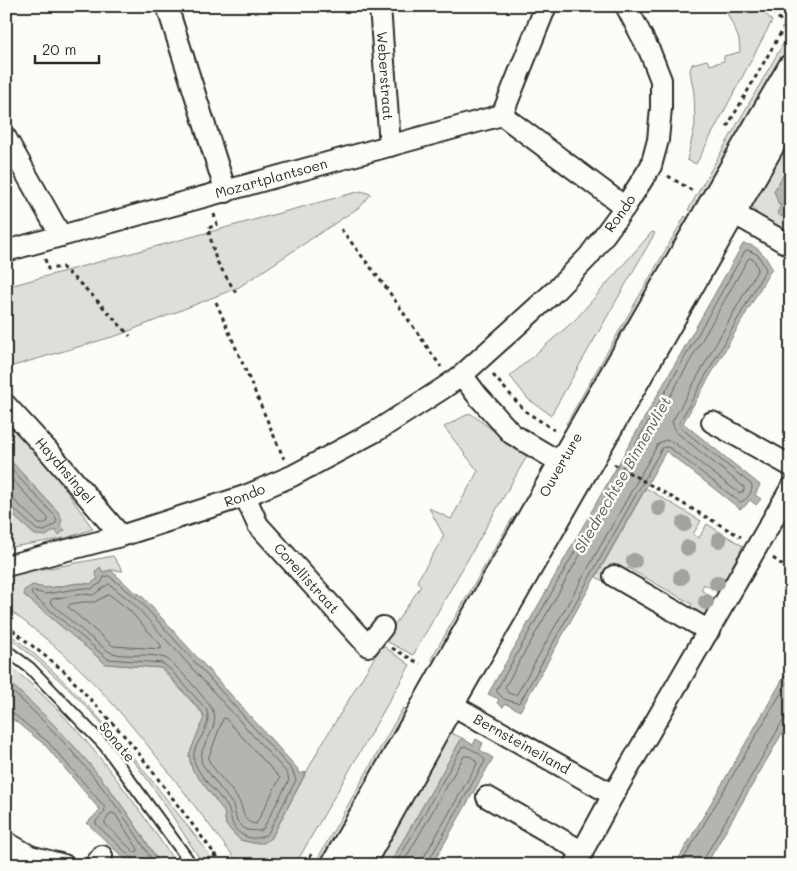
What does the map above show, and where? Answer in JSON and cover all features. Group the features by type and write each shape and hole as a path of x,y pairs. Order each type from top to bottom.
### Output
{"street":[{"path":"167,6 217,194"},
{"name":"Weberstraat","path":"380,6 390,146"},
{"path":"546,6 502,116 625,207"},
{"name":"Rondo","path":"6,566 121,536 245,496 292,476 378,430 457,378 480,359 556,290 589,256 625,207 651,166 658,140 661,80 650,52 626,6"},
{"name":"Ouverture","path":"334,865 441,698 572,469 593,452 723,207 791,67"},
{"name":"Ouverture","path":"723,207 791,111"},
{"name":"Mozartplantsoen","path":"6,251 502,116"},
{"path":"6,138 61,236"},
{"path":"723,207 791,246"},
{"path":"457,378 477,395 512,434 572,469"},
{"name":"Haydnsingel","path":"6,405 52,455 121,536"},
{"path":"712,422 791,466"},
{"path":"487,797 579,858 791,488"},
{"name":"Corellistraat","path":"245,496 258,525 368,646 379,632"},
{"path":"614,576 708,631"},
{"name":"Ouverture","path":"361,865 441,698"},
{"name":"Bernsteineiland","path":"441,698 614,795"},
{"path":"6,842 30,856 64,865"}],"lane":[{"name":"Sonate","path":"6,650 30,668 105,746 192,865"}],"path":[{"path":"767,6 785,25"},
{"path":"651,166 723,207"},
{"path":"217,194 218,225 208,228 216,260 236,293"},
{"path":"341,229 457,378"},
{"path":"40,242 48,269 62,267 91,294 130,336"},
{"path":"216,302 292,476"},
{"path":"480,359 525,412 758,546 791,572"},
{"path":"379,632 382,643 420,664"},
{"path":"212,865 215,853 223,865"}],"shaded area":[{"path":"724,6 759,6 772,21 696,164 687,160 695,125 694,93 690,71 692,64 707,60 710,65 724,61 724,56 740,52 739,39"},
{"path":"791,30 791,54 699,216 688,210"},
{"path":"791,125 791,162 774,191 782,206 791,210 791,234 762,218 750,203"},
{"path":"361,191 371,194 361,206 239,287 119,335 6,368 6,287"},
{"path":"685,216 694,223 576,430 566,424"},
{"path":"652,232 655,233 551,415 528,399 510,376 575,320"},
{"path":"470,413 527,456 413,655 384,640 421,586 417,581 444,536 429,508 451,519 478,471 444,427"},
{"path":"6,418 45,460 93,529 66,538 6,548 6,509 35,535 60,526 59,513 6,456"},
{"path":"646,488 701,521 693,534 699,538 707,524 743,546 718,592 704,584 701,590 715,599 703,616 700,617 689,611 692,604 628,568 624,575 615,571 608,584 596,577"},
{"path":"513,517 523,522 442,665 431,659"},
{"path":"113,556 123,571 111,570 103,572 100,567 98,579 90,584 83,583 48,588 33,585 24,595 106,664 161,668 202,713 204,720 189,755 192,769 224,811 226,825 240,840 254,843 272,837 320,747 382,645 410,665 295,865 240,865 147,744 108,698 68,658 6,607 6,574"},
{"path":"6,631 64,682 116,737 210,855 209,865 204,865 147,779 108,731 59,680 6,635"},
{"path":"6,663 56,708 78,732 120,783 177,865 160,865 127,813 91,766 29,700 6,680"},
{"path":"403,708 414,713 328,865 314,865"},
{"path":"445,730 462,738 389,865 369,865"}],"water":[{"path":"791,162 791,210 788,210 782,217 777,213 781,205 779,205 774,191"},
{"name":"Sliedrechtse Binnenvliet","path":"743,244 757,248 772,268 683,423 760,485 755,495 761,499 756,505 750,500 740,509 666,451 520,711 506,704 503,707 497,703 499,699 488,694"},
{"path":"6,456 59,513 62,519 60,526 65,530 59,535 55,530 46,536 35,535 6,509"},
{"path":"100,567 103,572 111,570 132,590 141,595 297,768 299,774 306,772 272,837 264,843 240,840 226,825 224,811 192,769 189,755 204,717 202,712 165,671 161,668 106,664 24,595 24,590 33,585 48,588 83,583 90,584 98,579 95,572"},
{"path":"791,665 791,718 706,865 675,865"},
{"path":"6,680 50,721 91,766 110,789 160,865 131,865 87,823 100,810 45,745 6,714"},
{"path":"462,738 473,745 476,739 483,743 480,750 493,758 432,865 389,865"}]}
